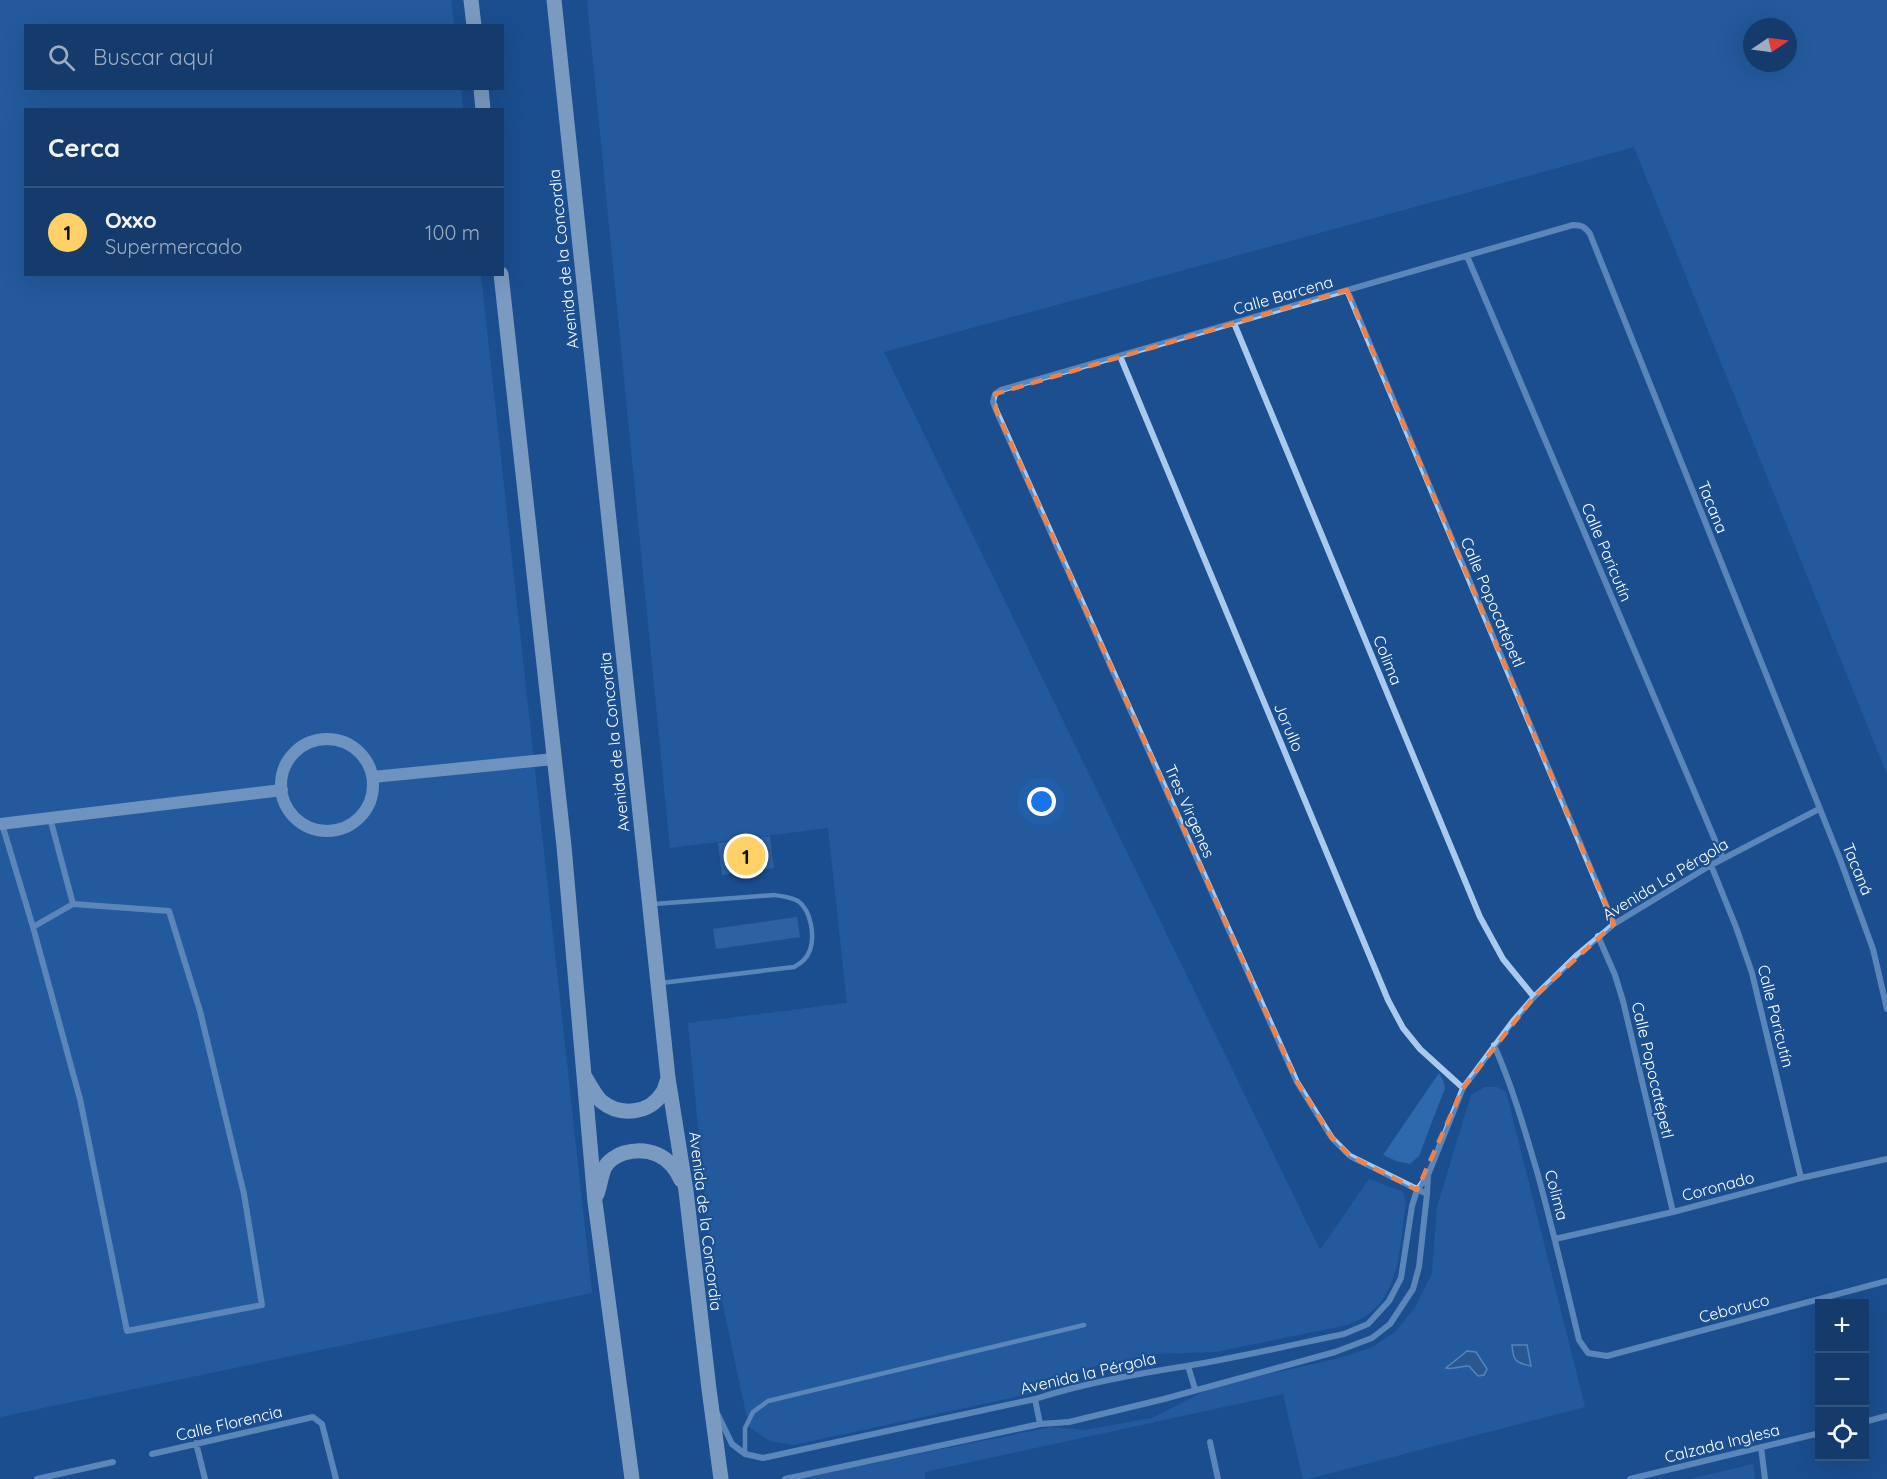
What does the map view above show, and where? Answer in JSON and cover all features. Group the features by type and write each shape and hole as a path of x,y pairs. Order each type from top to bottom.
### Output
{"main road":[{"path":"471,0 474,24"},
{"name":"Avenida de la Concordia","path":"554,0 668,1078 686,1191 722,1479"},
{"path":"481,90 483,108"},
{"path":"501,276 564,846 595,1202 632,1479"},
{"path":"584,1075 600,1100 612,1108 626,1112 641,1110 654,1103 663,1092 668,1078"},
{"path":"595,1202 605,1166 619,1155 636,1150 653,1152 668,1160 679,1174 686,1191"}],"street":[{"name":"Calle Barcena","path":"1001,390 1573,225"},
{"name":"Tacana","path":"1573,225 1580,225 1590,234 1819,809"},
{"name":"Calle Paricutín","path":"1467,256 1723,859"},
{"name":"Calle Popocatépetl","path":"1347,290 1614,924"},
{"name":"Colima","path":"1234,323 1480,917 1503,959 1534,996"},
{"name":"Jorullo","path":"1120,356 1388,1000 1403,1028 1420,1049 1463,1088"},
{"name":"Tres Virgenes","path":"1001,390 996,394 993,402 996,410 1297,1082 1332,1138 1350,1155 1427,1194"},
{"path":"329,738 344,741 357,750 368,762 373,777 373,792 360,818 348,826 334,830 320,830 306,825 294,816 286,804 282,790 283,774 289,760 299,748 313,741 329,738"},
{"path":"373,777 554,759"},
{"path":"33,927 73,904 169,911 200,1011 241,1183 262,1305 127,1331 80,1099 33,927 1,824 282,790"},
{"name":"Avenida La Pérgola","path":"1417,1190 1428,1175 1463,1088 1534,996 1614,924 1723,859 1819,809"},
{"name":"Tacaná","path":"1819,809 1873,949 1887,1009"},
{"path":"50,818 73,904"},
{"name":"Calle Paricutín","path":"1711,866 1752,973 1801,1178"},
{"name":"Calle Popocatépetl","path":"1598,936 1615,975 1623,1002 1672,1212"},
{"name":"Colima","path":"1494,1045 1520,1111 1555,1239 1579,1340 1588,1353"},
{"name":"Coronado","path":"1555,1239 1887,1159"},
{"name":"Avenida La Pérgola","path":"1427,1194 1428,1175"},
{"name":"Avenida la Pérgola","path":"745,1454 764,1458 1035,1399 1059,1391 1344,1334 1368,1324 1389,1301 1401,1278 1412,1206 1417,1190"},
{"path":"785,1479 1040,1425 1069,1422 1335,1352 1372,1338 1390,1324 1413,1289 1419,1267 1427,1194"},
{"name":"Ceboruco","path":"1588,1353 1607,1356 1887,1281"},
{"path":"1188,1366 1195,1389"},
{"path":"709,1389 732,1444 745,1454"},
{"path":"1035,1399 1040,1425"},
{"path":"1869,1421 1887,1416"},
{"name":"Calle Florencia","path":"152,1454 313,1418 322,1424 336,1479"},
{"name":"Calzada Inglesa","path":"1630,1479 1815,1434"},
{"path":"1210,1442 1218,1479"},
{"path":"196,1443 205,1479"},
{"path":"1761,1447 1765,1479"},
{"path":"37,1479 113,1462"},
{"path":"71,1471 73,1479"}],"lane":[{"path":"650,905 774,895 789,897 806,909 812,935 811,948 807,957 794,967 658,983"},
{"path":"745,1454 745,1428 753,1412 768,1401 1084,1325"}],"highlighted area":[{"path":"1347,290 1614,924 1534,997 1463,1088 1417,1190 1350,1156 1332,1138 1297,1082 996,410 995,394"}],"shaded area":[{"path":"0,0 451,0 454,24 24,24 24,90 461,90 463,108 24,108 24,276 481,276 592,1293 0,1417"},
{"path":"587,0 1887,0 1887,774 1634,147 884,352 1320,1250 1369,1179 1403,1192 1406,1202 1397,1266 1385,1295 1364,1317 1347,1325 1216,1352 1153,1354 1063,1373 1029,1394 793,1445 770,1441 749,1427 709,1240 688,1023 847,1003 828,828 670,848"},
{"path":"1439,1073 1445,1088 1419,1156 1410,1164 1383,1155"},
{"path":"1485,1087 1497,1087 1506,1092 1585,1407 1308,1479 1303,1479 1283,1394 925,1472 925,1479 795,1479 1051,1427 1084,1430 1152,1418 1213,1387 1340,1358 1373,1347 1395,1332 1415,1308 1432,1273 1437,1207 1471,1095"},
{"path":"1512,1345 1527,1345 1531,1366 1516,1360"},
{"path":"1467,1351 1476,1352 1487,1369 1484,1375 1478,1376 1469,1366 1446,1368"},
{"path":"1753,1464 1755,1479 1690,1479"}],"building":[{"path":"770,836 774,868 722,875 718,843"},
{"path":"797,917 800,937 716,949 713,929"}],"place":[{"name":"Oxxo","path":"746,856"}]}
